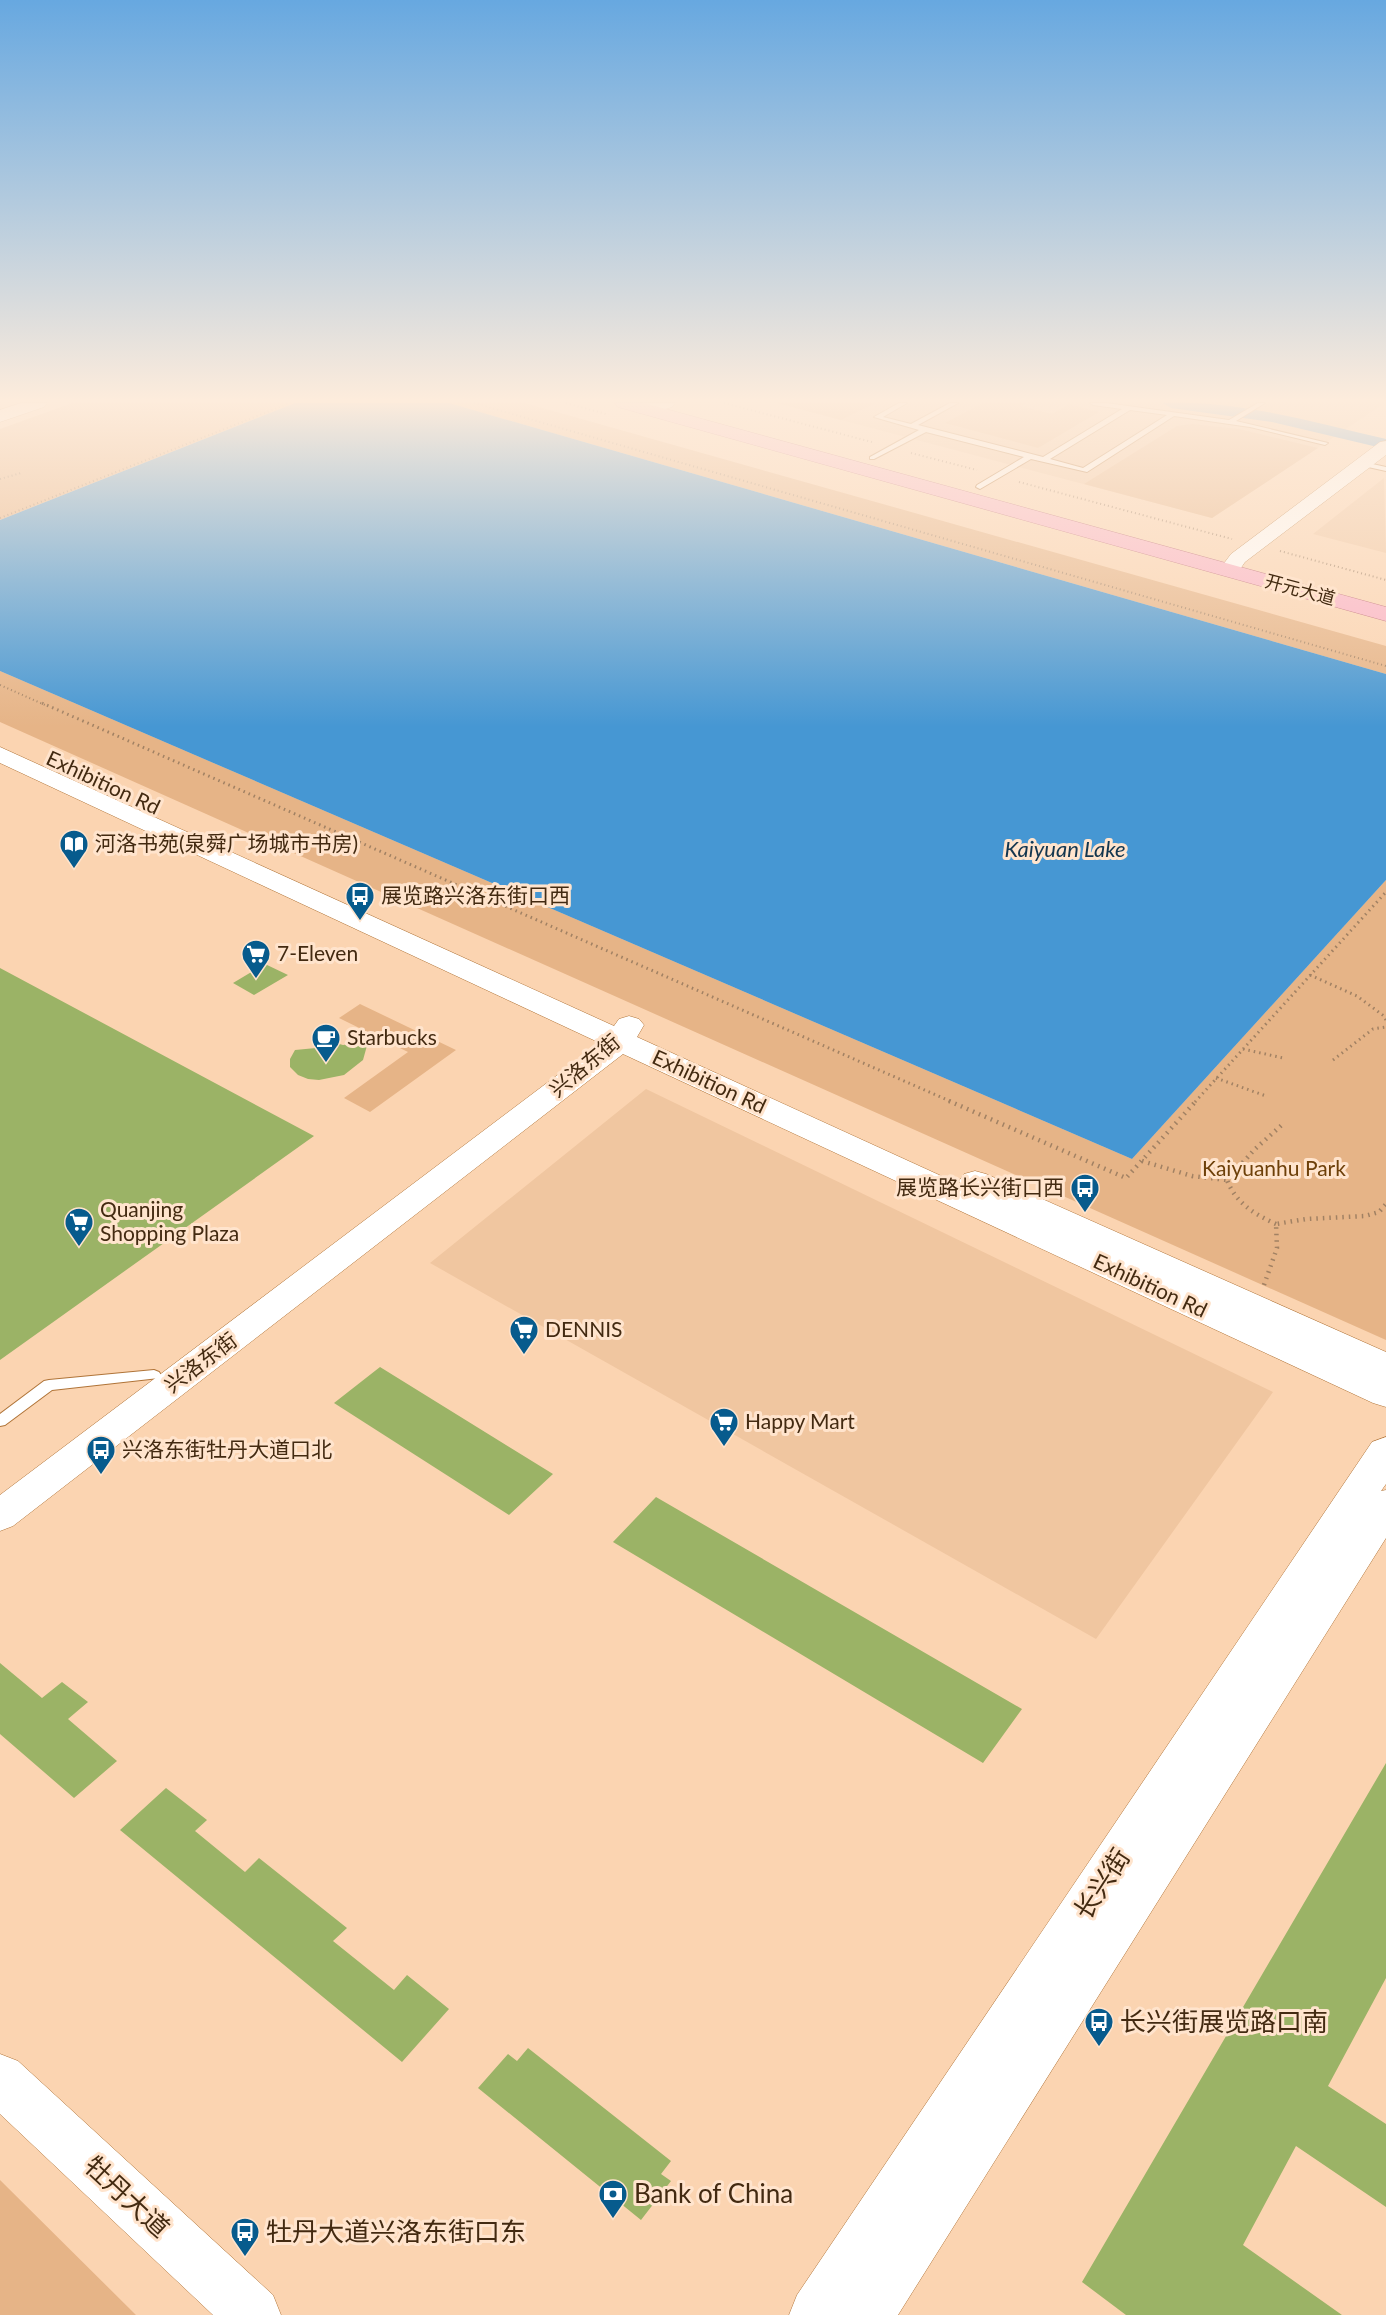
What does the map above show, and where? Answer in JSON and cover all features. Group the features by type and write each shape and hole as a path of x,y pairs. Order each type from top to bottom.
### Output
{"main road":[{"name":"开元大道","path":"1067,511 1247,556 1386,614"},
{"name":"开元大道","path":"1073,511 1247,556 1386,598"},
{"name":"长兴街","path":"817,2315 1386,1452"},
{"name":"长兴街","path":"866,2315 1386,1506"},
{"name":"牡丹大道","path":"0,2079 253,2315"}],"street":[{"path":"1247,556 1308,511"},
{"name":"Exhibition Rd","path":"0,735 618,1034 1386,1394"},
{"name":"Exhibition Rd","path":"0,754 618,1034 1386,1367"},
{"name":"兴洛东街","path":"0,1492 154,1375 618,1034"},
{"name":"兴洛东街","path":"0,1516 618,1034"}],"lane":[{"path":"0,1421 49,1385 154,1375"}],"path":[{"path":"0,515 17,511"},
{"path":"849,511 1386,666"},
{"path":"1107,511 1247,556 1386,580"},
{"path":"0,685 1126,1178 1386,892"},
{"path":"1310,975 1357,996 1384,1016 1386,1020"},
{"path":"1333,1060 1372,1029 1386,1027"},
{"path":"1243,1049 1283,1058"},
{"path":"1216,1078 1266,1096"},
{"path":"1227,1180 1255,1149 1284,1123"},
{"path":"1142,1161 1191,1176 1227,1180"},
{"path":"1227,1180 1230,1190 1240,1203 1276,1224 1365,1216 1379,1212 1385,1207"},
{"path":"1264,1286 1275,1261 1278,1232 1276,1224"}],"shaded area":[{"path":"1186,511 1222,511 1212,518"},
{"path":"1342,511 1385,511 1386,553 1313,534"},
{"path":"646,1089 1273,1392 1096,1639 430,1263"}],"green space":[{"path":"0,511 23,511 0,520"},
{"path":"823,511 908,511 1386,646 1386,674"},
{"path":"1186,511 1223,511 1212,518"},
{"name":"Kaiyuanhu Park","path":"0,671 1132,1159 1386,880 1386,1340 0,722"},
{"path":"360,1004 456,1050 370,1112 344,1098 408,1052 339,1018"},
{"path":"0,2180 136,2315 0,2315"}],"water":[{"name":"Kaiyuan Lake","path":"23,511 823,511 1386,674 1386,880 1132,1159 0,671 0,520"}],"building":[{"path":"265,964 288,975 254,995 233,983"},
{"name":"Quanjing Shopping Plaza","path":"0,968 314,1136 0,1360"},
{"name":"Starbucks","path":"332,1042 343,1045 368,1042 363,1060 344,1075 319,1080 308,1079 298,1075 290,1067 290,1059 295,1050 316,1048"},
{"path":"380,1367 553,1474 509,1515 334,1403"},
{"path":"656,1497 1022,1709 983,1763 613,1542"},
{"path":"0,1663 42,1698 62,1682 88,1702 68,1719 117,1761 74,1798 0,1734"},
{"path":"1386,1763 1386,1978 1328,2086 1386,2124 1386,2207 1296,2146 1243,2245 1342,2315 1126,2315 1082,2282"},
{"path":"166,1788 207,1820 195,1831 245,1872 259,1858 347,1928 333,1941 394,1990 407,1975 449,2009 402,2062 120,1830"},
{"path":"528,2048 671,2161 661,2174 671,2181 641,2220 478,2088 508,2054 517,2061"}],"place":[{"name":"河洛书苑(泉舜广场城市书房)","path":"74,870"},
{"name":"展览路兴洛东街口西","path":"360,922"},
{"name":"7-Eleven","path":"256,980"},
{"name":"Starbucks","path":"326,1064"},
{"name":"展览路长兴街口西","path":"1085,1214"},
{"name":"Quanjing Shopping Plaza","path":"79,1248"},
{"name":"DENNIS","path":"524,1356"},
{"name":"Happy Mart","path":"724,1448"},
{"name":"兴洛东街牡丹大道口北","path":"101,1476"},
{"name":"长兴街展览路口南","path":"1099,2048"},
{"name":"Bank of China","path":"613,2220"},
{"name":"牡丹大道兴洛东街口东","path":"245,2258"}]}
